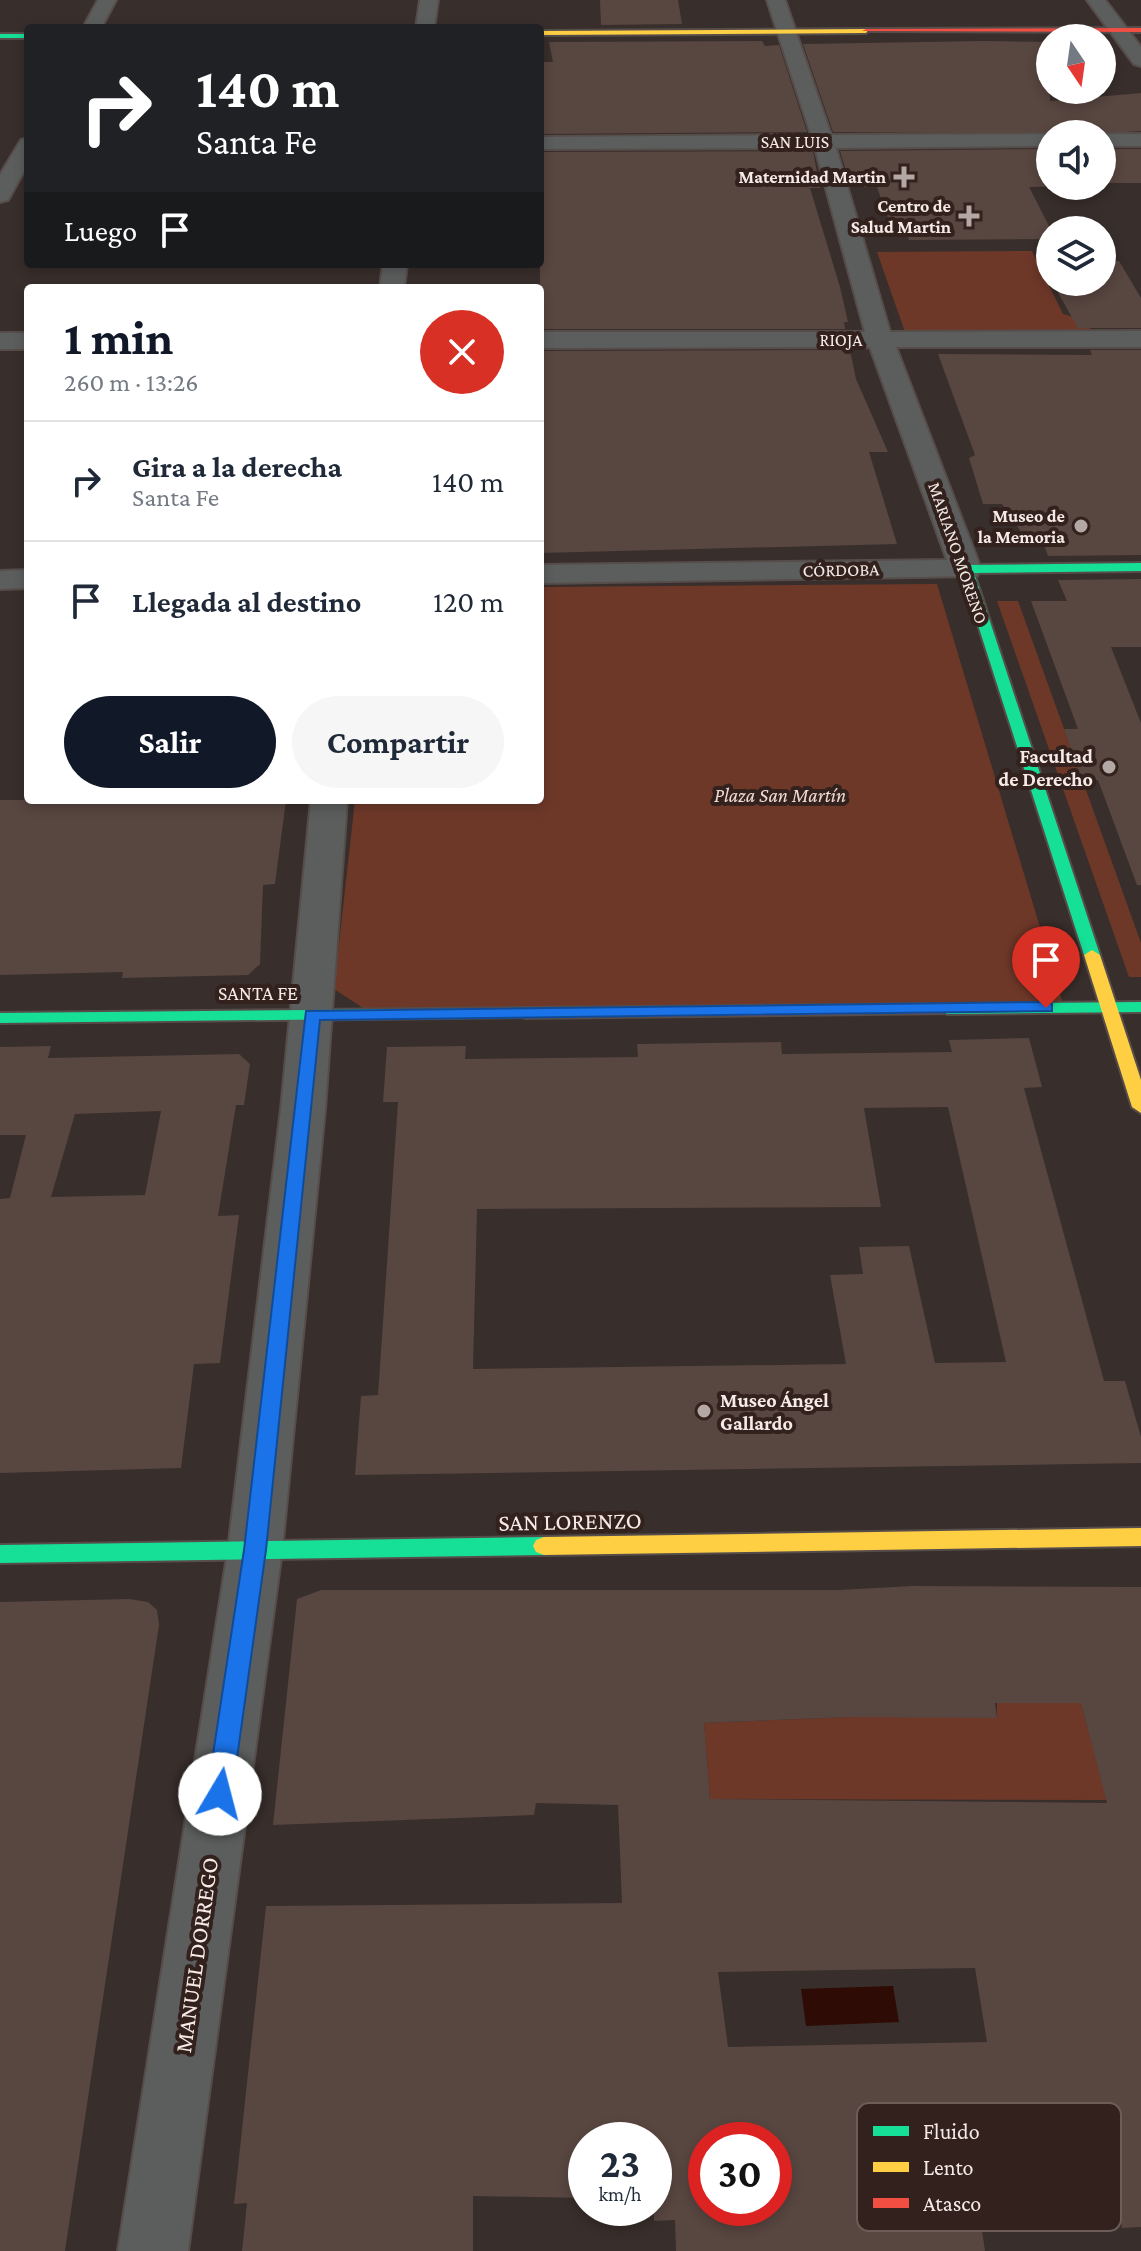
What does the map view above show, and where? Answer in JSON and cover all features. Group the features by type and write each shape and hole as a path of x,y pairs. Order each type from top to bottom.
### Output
{"main road":[{"path":"544,33 1141,30"},
{"path":"0,36 24,36"},
{"name":"CÓRDOBA","path":"966,569 1141,567"},
{"name":"MARIANO MORENO","path":"966,569 1141,1107"},
{"name":"SANTA FE","path":"0,1018 1141,1007"},
{"name":"SAN LORENZO","path":"0,1554 1141,1537"}],"street":[{"path":"94,24 107,0"},
{"path":"426,24 429,0"},
{"name":"MARIANO MORENO","path":"776,0 823,142 880,340 966,569"},
{"path":"1096,0 1141,60"},
{"name":"SAN LUIS","path":"544,143 1036,140"},
{"path":"1116,140 1141,140"},
{"path":"0,147 24,146"},
{"path":"0,195 24,151"},
{"name":"RIOJA","path":"544,340 1141,339"},
{"path":"0,341 24,341"},
{"name":"CÓRDOBA","path":"544,574 966,569"},
{"path":"0,580 24,579"},
{"name":"MANUEL DORREGO","path":"153,2251 255,1550 312,1015 329,804"}],"green space":[{"path":"1032,251 1036,259 1036,296 1054,296 1063,314 1086,321 1093,334 906,335 877,252"},
{"name":"Plaza San Martín","path":"937,584 1063,1004 363,1008 334,989 355,804 544,804 544,587"},
{"path":"997,601 1018,601 1141,943 1141,977 1129,977"},
{"path":"997,1703 1081,1703 1107,1800 710,1799 704,1723 850,1717 997,1717"}],"shaded area":[{"path":"893,1986 899,2022 806,2026 801,1989"}],"building":[{"path":"600,0 678,0 682,24 601,25"},
{"path":"762,41 765,46 779,45 807,132 544,134 544,62 553,62 549,42"},
{"path":"1036,42 1036,104 1116,104 1116,95 1141,93 1141,131 1116,133 1116,120 1036,120 1036,134 833,132 803,44"},
{"path":"1036,149 1036,187 1029,187 1044,216 1036,216 1036,239 909,240 906,230 892,230 877,187 851,187 840,151"},
{"path":"1116,149 1141,149 1141,183 1116,183"},
{"path":"813,151 820,188 810,188 840,287 848,322 844,322 845,329 544,329 544,284 540,284 540,268 544,268 544,152"},
{"path":"1116,261 1119,261 1141,298 1141,328 1078,328 1060,296 1116,296"},
{"path":"850,350 856,379 888,452 869,452 897,544 544,553 544,351"},
{"path":"1090,350 1141,350 1141,555 1048,556 1042,539 1022,533 1002,504 983,504 969,458 975,455 938,354 1092,355"},
{"name":"Facultad de Derecho","path":"1141,579 1141,647 1111,647 1141,723 1141,885 1137,885 1098,780 1082,780 1064,729 1078,729 1031,601 1067,601 1058,580"},
{"path":"0,800 24,800 24,804 285,804 275,884 263,885 260,964 248,975 122,978 123,972 0,975"},
{"path":"1029,1038 1042,1087 1024,1088 1104,1381 1125,1381 1141,1437 1141,1463 355,1475 361,1396 378,1395 398,1102 383,1102 387,1047 466,1046 465,1059 638,1057 637,1044 781,1042 782,1054 952,1052 949,1040","holes":["948,1107 1006,1362 935,1363 909,1246 859,1247 863,1274 830,1275 846,1364 473,1369 477,1209 881,1207 864,1108"]},
{"path":"51,1046 48,1058 239,1054 250,1064 244,1105 236,1105 218,1216 239,1215 220,1363 194,1364 181,1468 0,1473 0,1199 10,1198 26,1135 0,1135 0,1047","holes":["161,1111 145,1195 51,1197 75,1114"]},
{"path":"1141,1587 1141,2227 1122,2228 1121,2222 1121,2103 857,2103 857,2231 982,2231 985,2251 676,2251 675,2220 672,2220 672,2122 568,2122 568,2198 473,2196 473,2251 242,2251 247,2203 234,2204 266,1906 622,1903 618,1805 536,1803 534,1815 273,1825 297,1599 321,1590","holes":["995,1703 1081,1703 1107,1803 710,1799 704,1723 850,1717 997,1718","975,1968 987,2042 728,2047 718,1972"]},
{"path":"129,1599 148,1602 157,1610 159,1625 65,2251 0,2251 0,1602"}],"traffic: fast":[{"path":"0,36 24,36"},
{"path":"1092,955 966,569 1141,567"},
{"path":"947,1009 1141,1007"},
{"path":"0,1018 525,1013"},
{"path":"0,1554 544,1546"}],"traffic: slow":[{"path":"544,33 866,31"},
{"path":"1092,955 1141,1107"},
{"path":"544,1546 1141,1537"}],"traffic: jam":[{"path":"866,31 1141,30"},
{"path":"525,1013 947,1009"}],"place":[{"name":"Maternidad Martin","path":"904,177"},
{"name":"Centro de Salud Martin","path":"969,216"},
{"name":"Museo de la Memoria","path":"1081,526"},
{"name":"Facultad de Derecho","path":"1109,767"},
{"name":"Museo Ángel Gallardo","path":"704,1411"}],"route":[{"path":"220,1794 255,1550 312,1015 1046,1008"}]}
